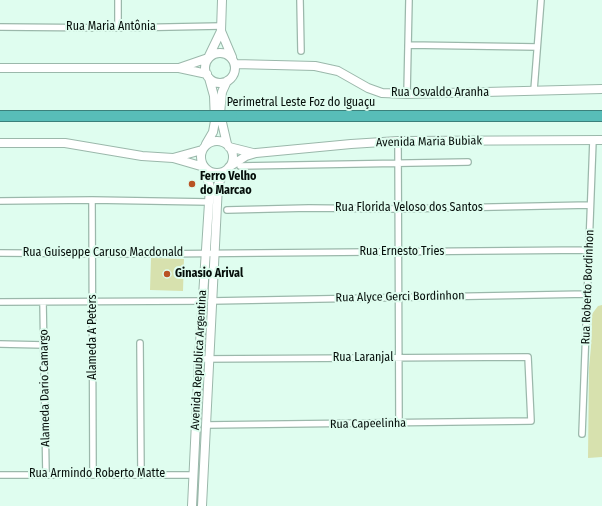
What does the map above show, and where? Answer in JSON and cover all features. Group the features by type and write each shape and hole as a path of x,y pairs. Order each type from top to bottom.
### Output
{"highway":[{"name":"Perimetral Leste Foz do Iguaçu","path":"0,116 602,116"}],"street":[{"path":"118,0 118,28"},
{"path":"204,167 201,161 204,147 213,132 215,121 214,96 207,75 206,64 221,29 222,0"},
{"path":"300,0 301,51"},
{"path":"407,94 408,0"},
{"path":"534,90 541,0"},
{"name":"Rua Maria Antônia","path":"0,27 221,29"},
{"path":"0,143 65,142 142,156 173,158 204,167 213,173 226,169 233,157 220,123 220,114 222,92 227,81 234,74 234,61 221,29"},
{"path":"408,45 537,47"},
{"path":"178,68 208,58 220,52 227,54 234,61"},
{"name":"Rua Osvaldo Aranha","path":"234,61 316,66 338,72 368,88 382,93 472,94 534,90 602,89"},
{"path":"0,68 178,68 207,75 217,82 227,81"},
{"name":"Rua Roberto Bordinhon","path":"582,434 588,294 592,140"},
{"name":"Avenida Maria Bubiak","path":"226,169 246,156 256,153 351,144 398,141 602,140"},
{"path":"173,158 216,141 228,146"},
{"path":"398,141 399,424"},
{"name":"Avenida Maria Bubiak","path":"228,146 256,153"},
{"path":"240,166 468,162"},
{"name":"Avenida Republica Argentina","path":"192,506 202,301 209,202 209,181 204,167"},
{"name":"Avenida Republica Argentina","path":"202,506 208,359 218,185 226,169"},
{"path":"0,201 92,200 209,202"},
{"name":"Alameda A Peters","path":"92,200 93,475"},
{"name":"Rua Florida Veloso dos Santos","path":"227,210 309,208 398,209 590,205"},
{"name":"Rua Ernesto Tries","path":"206,253 589,250"},
{"name":"Rua Guiseppe Caruso Macdonald","path":"0,253 206,253"},
{"name":"Rua Alyce Gerci Bordinhon","path":"211,301 588,294"},
{"path":"0,302 202,301"},
{"name":"Alameda Dario Camargo","path":"43,302 46,474"},
{"path":"140,343 141,474"},
{"path":"0,344 44,345"},
{"name":"Rua Laranjal","path":"199,359 528,357 531,421"},
{"name":"Rua Capeelinha","path":"206,426 531,421"},
{"name":"Rua Armindo Roberto Matte","path":"0,475 194,475"}],"green space":[{"name":"Ginasio Arival","path":"151,258 184,259 183,291 150,290"},
{"path":"602,305 602,457 588,458 589,368 592,314 598,306"}],"place":[{"name":"Ferro Velho do Marcao","path":"192,184"},
{"name":"Ginasio Arival","path":"167,274"}]}
